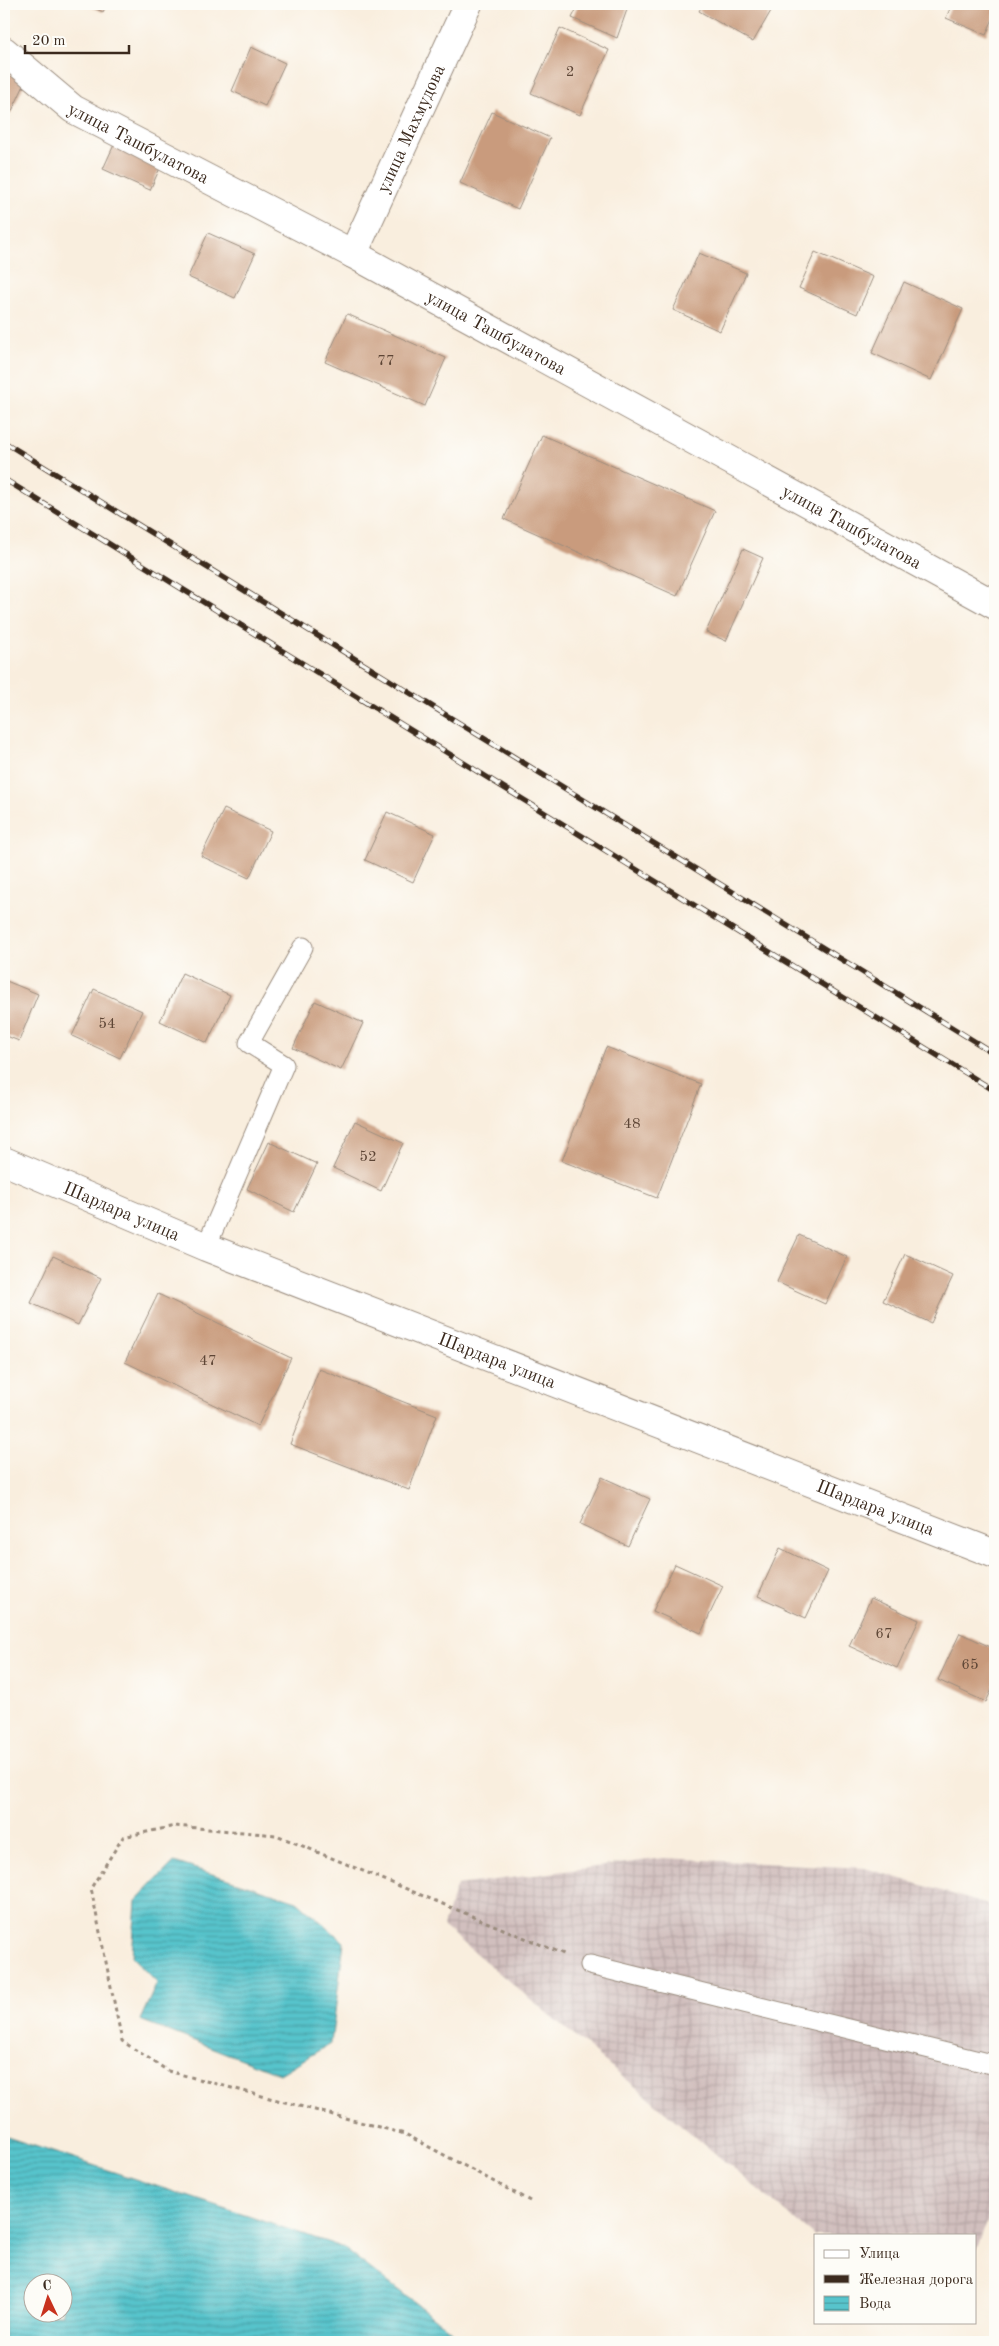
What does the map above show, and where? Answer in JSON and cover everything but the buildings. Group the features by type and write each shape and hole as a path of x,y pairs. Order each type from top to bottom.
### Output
{"street":[{"name":"улица Махмудова","path":"353,254 468,4"},
{"name":"улица Ташбулатова","path":"4,51 73,109 353,254 995,605"},
{"name":"Шардара улица","path":"4,1160 206,1247 995,1554"}],"lane":[{"path":"206,1247 284,1065 249,1043 303,947"},
{"path":"590,1965 995,2066"}],"path":[{"path":"530,2201 405,2134 168,2070 122,2041 91,1888 123,1837 175,1826 276,1835 590,1965"}],"shaded area":[{"path":"664,1858 865,1868 995,1907 995,2204 976,2249 976,2234 814,2234 814,2236 443,1926 457,1885"}],"water":[{"path":"174,1862 297,1901 344,1942 331,2043 280,2074 140,2020 157,1983 132,1957 136,1901"},
{"path":"4,2136 342,2247 466,2342 4,2342"}],"railway":[{"path":"4,442 995,1054"},
{"path":"4,479 995,1091"}]}
